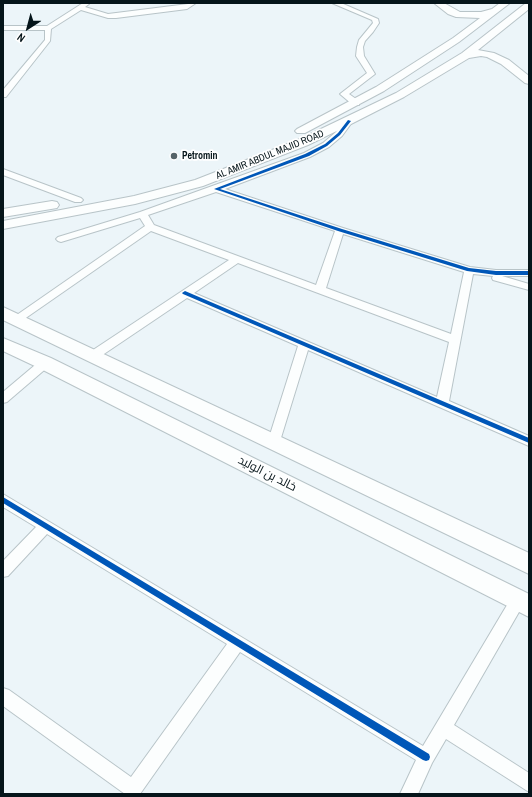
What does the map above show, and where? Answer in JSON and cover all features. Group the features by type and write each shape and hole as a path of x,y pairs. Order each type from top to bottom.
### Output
{"main road":[{"path":"430,3 452,20 456,32"},
{"path":"438,3 451,12 459,15 482,15 502,6"},
{"name":"AL AMIR ABDUL MAJID ROAD","path":"3,213 78,200 179,178 218,165 307,129 356,103 456,32 502,6"},
{"name":"AL AMIR ABDUL MAJID ROAD","path":"3,226 135,200 199,183 304,142 400,95 466,55 528,6"},
{"path":"501,27 497,44 513,61 529,73"},
{"path":"466,55 481,53 490,55 505,62 529,80"},
{"path":"9,316 480,539 529,564"},
{"name":"خالد بن الوليد","path":"3,344 45,363 524,603"},
{"path":"480,539 529,556"}],"street":[{"path":"3,28 48,28 87,3"},
{"path":"80,8 108,16 116,16 187,7 193,3"},
{"path":"335,3 375,19 376,24 362,40 360,47 360,56 371,74 344,94 356,103"},
{"path":"3,96 48,40 48,28"},
{"path":"61,240 216,189 307,155 326,145 339,134 349,121"},
{"path":"3,172 78,200"},
{"path":"216,189 340,230 529,287"},
{"path":"143,214 150,227 455,340"},
{"path":"9,316 150,227"},
{"path":"320,290 340,230"},
{"path":"94,355 237,259"},
{"path":"469,270 496,273 529,273"},
{"path":"442,404 469,270"},
{"path":"185,293 529,441"},
{"path":"274,441 304,344"},
{"path":"3,399 45,363"},
{"path":"3,500 426,757"},
{"path":"3,571 46,526"},
{"path":"409,794 426,757 443,728 524,603"},
{"path":"3,696 133,789 238,642"},
{"path":"443,728 529,783"}],"cycle path":[{"path":"349,121 339,134 326,145 307,155 216,189 340,230 469,270 496,273 529,273"},
{"path":"185,293 529,441"},
{"path":"3,500 426,757"}],"place":[{"name":"Petromin","path":"174,156"}]}
